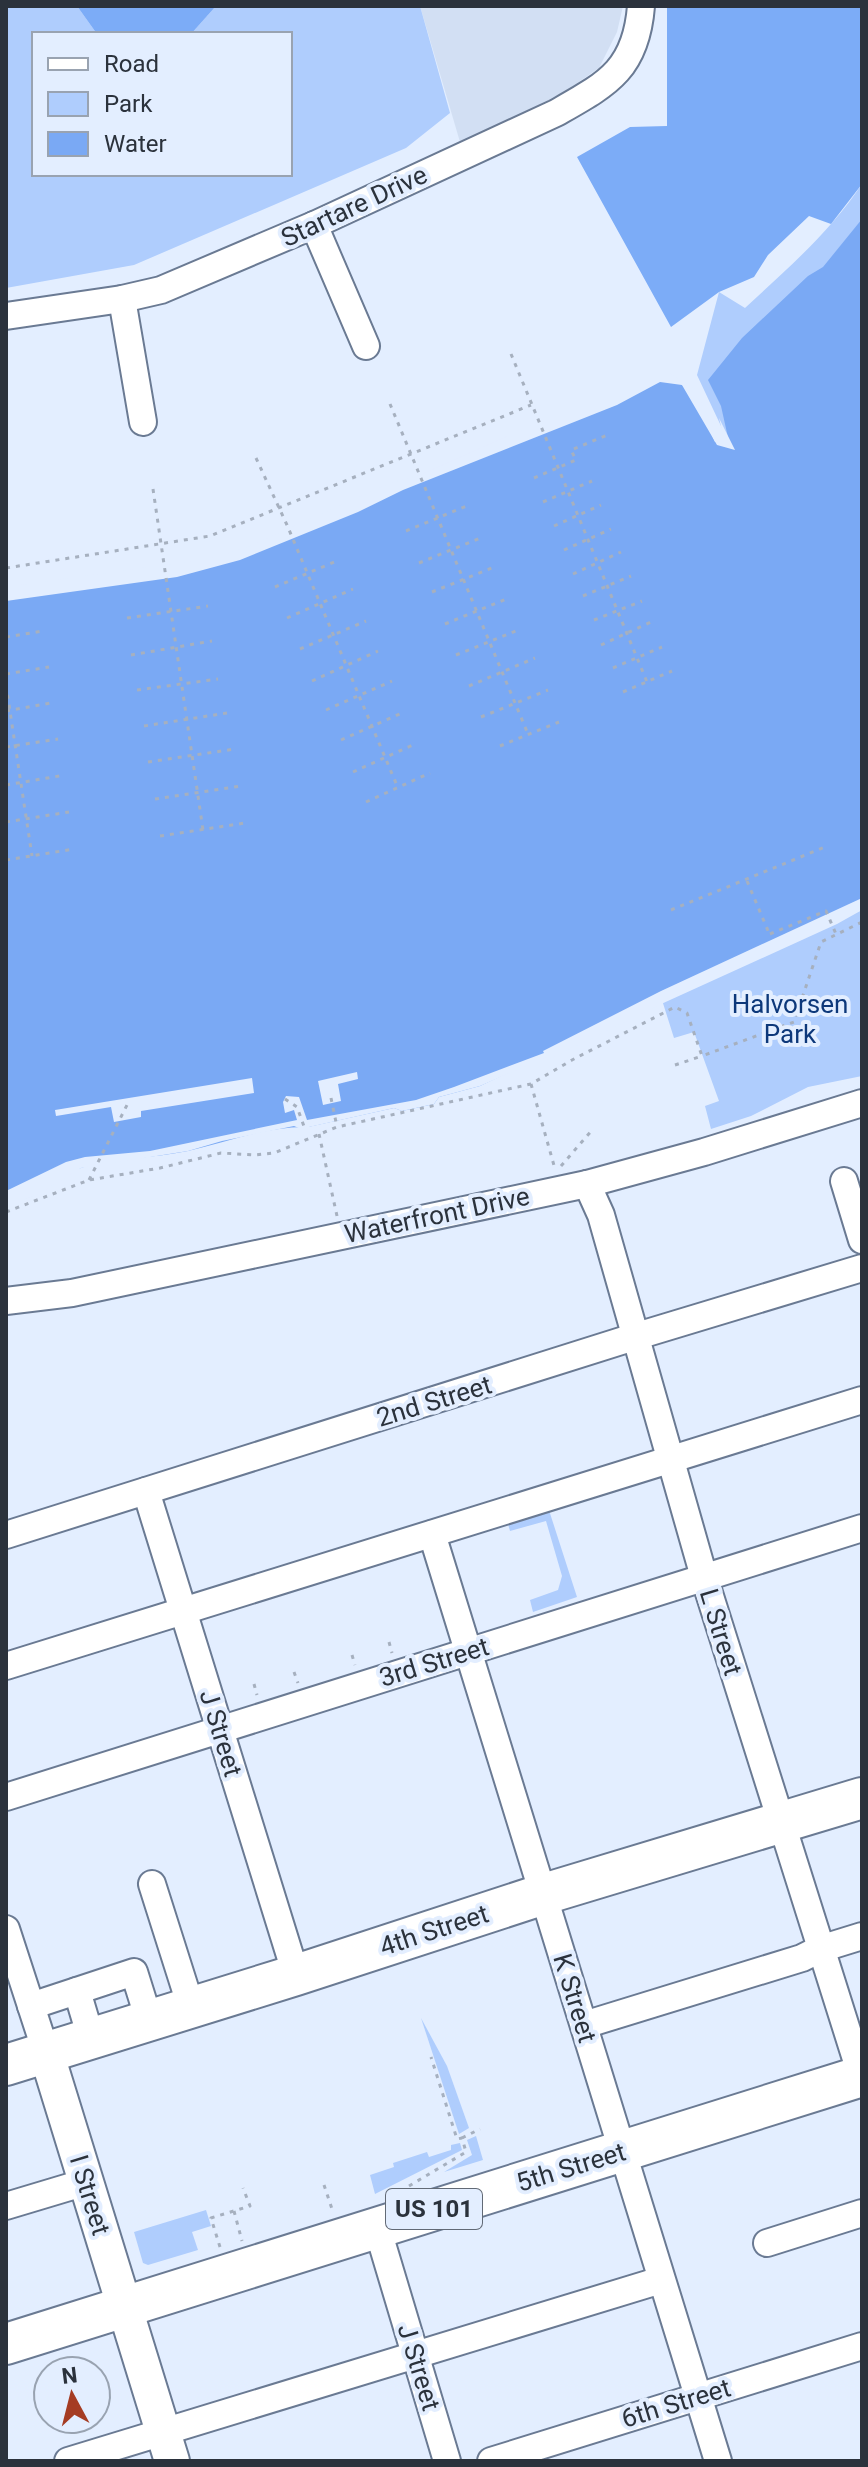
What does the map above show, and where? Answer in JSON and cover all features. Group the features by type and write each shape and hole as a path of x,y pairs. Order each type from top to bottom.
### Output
{"highway":[{"name":"4th Street","path":"6,2065 544,1894 862,1798"},
{"name":"5th Street","path":"6,2344 862,2077"}],"main road":[{"name":"I Street","path":"46,2052 168,2446"}],"street":[{"name":"Startare Drive","path":"6,316 122,299 174,285 314,225 556,113 593,93 616,74 630,57 641,6"},
{"path":"314,225 366,346"},
{"path":"122,299 143,422"},
{"name":"Waterfront Drive","path":"6,1301 72,1293 587,1184 862,1103"},
{"path":"844,1181 862,1240"},
{"name":"L Street","path":"587,1184 601,1215 704,1577 862,2077"},
{"name":"2nd Street","path":"6,1535 862,1268"},
{"path":"6,1666 862,1400"},
{"name":"J Street","path":"146,1491 296,1975"},
{"name":"3rd Street","path":"6,1797 862,1528"},
{"name":"K Street","path":"432,1534 718,2461"},
{"path":"152,1884 191,2007"},
{"name":"I Street","path":"6,1929 46,2052"},
{"path":"584,2025 802,1958 862,1936"},
{"path":"31,2006 134,1972 149,2020"},
{"path":"77,1991 91,2038"},
{"path":"6,2206 86,2182"},
{"path":"767,2243 862,2213"},
{"name":"J Street","path":"377,2227 447,2461"},
{"path":"68,2461 168,2446 415,2355 661,2280"},
{"name":"6th Street","path":"491,2461 862,2346"}],"path":[{"path":"511,354 647,682"},
{"path":"390,404 528,734"},
{"path":"6,568 210,536 531,405"},
{"path":"534,478 576,460 571,450 610,434"},
{"path":"256,458 398,788"},
{"path":"543,502 592,481"},
{"path":"153,489 203,830"},
{"path":"406,531 469,505"},
{"path":"554,526 601,505"},
{"path":"564,550 611,529"},
{"path":"419,563 483,537"},
{"path":"573,574 621,552"},
{"path":"275,587 339,560"},
{"path":"432,592 494,567"},
{"path":"583,596 631,576"},
{"path":"287,618 353,589"},
{"path":"445,624 509,598"},
{"path":"594,620 642,601"},
{"path":"127,618 208,606"},
{"path":"300,649 366,621"},
{"path":"601,645 651,622"},
{"path":"456,655 521,629"},
{"path":"6,637 43,631"},
{"path":"131,655 212,641"},
{"path":"613,668 662,647"},
{"path":"312,681 378,651"},
{"path":"469,686 535,658"},
{"path":"6,674 49,667"},
{"path":"623,692 672,671"},
{"path":"137,690 218,679"},
{"path":"326,710 392,681"},
{"path":"6,685 32,856"},
{"path":"481,717 548,690"},
{"path":"8,710 51,703"},
{"path":"341,740 404,712"},
{"path":"144,726 227,713"},
{"path":"500,746 559,722"},
{"path":"6,747 58,739"},
{"path":"353,772 415,744"},
{"path":"148,762 235,749"},
{"path":"366,802 430,773"},
{"path":"6,785 65,775"},
{"path":"155,799 241,786"},
{"path":"6,822 69,812"},
{"path":"160,836 245,823"},
{"path":"671,910 825,847"},
{"path":"6,860 74,849"},
{"path":"746,880 770,934"},
{"path":"770,934 826,911 836,934"},
{"path":"675,1065 794,1022 821,942 862,922"},
{"path":"770,934 779,930"},
{"path":"6,1212 89,1180 160,1168 221,1153 274,1153 337,1127 531,1084 675,1007 687,1013 702,1056"},
{"path":"531,1084 556,1171 593,1129"},
{"path":"331,1098 337,1127"},
{"path":"285,1099 297,1107 305,1129"},
{"path":"89,1180 128,1103"},
{"path":"319,1134 339,1224"},
{"path":"389,1642 394,1657"},
{"path":"352,1655 356,1669"},
{"path":"294,1672 299,1687"},
{"path":"254,1684 259,1699"},
{"path":"431,2057 457,2139 480,2129"},
{"path":"407,2187 466,2152 462,2138"},
{"path":"324,2185 333,2213"},
{"path":"220,2247 211,2218 250,2206 243,2188"},
{"path":"234,2211 242,2241"}],"shaded area":[{"path":"77,6 216,6 193,32 96,32"},
{"path":"420,6 623,6 617,32 599,68 520,116 460,142"},
{"path":"667,6 862,6 862,184 831,224 809,216 768,255 754,277 719,292 671,327 577,157 630,127 667,126"}],"green space":[{"path":"6,6 77,6 96,32 32,32 32,176 292,176 292,32 193,32 216,6 420,6 450,113 406,148 134,265 6,288"},
{"path":"862,184 862,416 729,443 697,375 719,292 745,308 822,234"},
{"name":"Halvorsen Park","path":"862,910 862,1076 808,1087 751,1116 711,1129 705,1106 719,1101 694,1032 674,1038 662,1000"},
{"path":"547,1504 577,1597 533,1612 530,1600 558,1590 562,1576 546,1521 510,1531 506,1517"},
{"path":"421,2018 447,2066 469,2128 459,2134"},
{"path":"476,2136 483,2160 444,2172 472,2155 467,2140"},
{"path":"460,2143 462,2150 375,2194 370,2175 394,2167 393,2163 427,2152 429,2157 451,2150 451,2145"},
{"path":"206,2210 211,2226 192,2232 198,2250 148,2265 143,2263 134,2232"}],"water":[{"path":"862,219 862,905 480,1086 439,1097 434,1104 402,1111 394,1108 308,1127 262,1132 188,1151 97,1164 74,1171 30,1197 6,1201 6,591 219,561 668,375 692,392 715,442 729,442 721,406 708,380 742,338 808,276 823,267"}],"pier":[{"path":"667,371 696,390 718,439 724,439 719,418 735,450 717,445 682,385 660,382 617,405 403,490 358,512 240,560 177,577 6,601 6,587 218,557 250,546 390,483 420,475 537,423"},
{"path":"862,898 862,910 837,924 659,1005 548,1060 546,1057 480,1086 439,1097 434,1104 402,1111 394,1108 309,1127 306,1131 294,1126 188,1151 81,1168 37,1195 20,1201 6,1201 6,1191 66,1162 85,1157 150,1151 297,1120 294,1110 285,1113 283,1102 286,1096 299,1097 307,1120 416,1100 454,1087 544,1053 661,991"},
{"path":"357,1072 358,1079 338,1084 341,1101 323,1105 318,1081"},
{"path":"252,1078 254,1093 141,1111 141,1117 114,1122 111,1107 56,1116 55,1110"}]}
